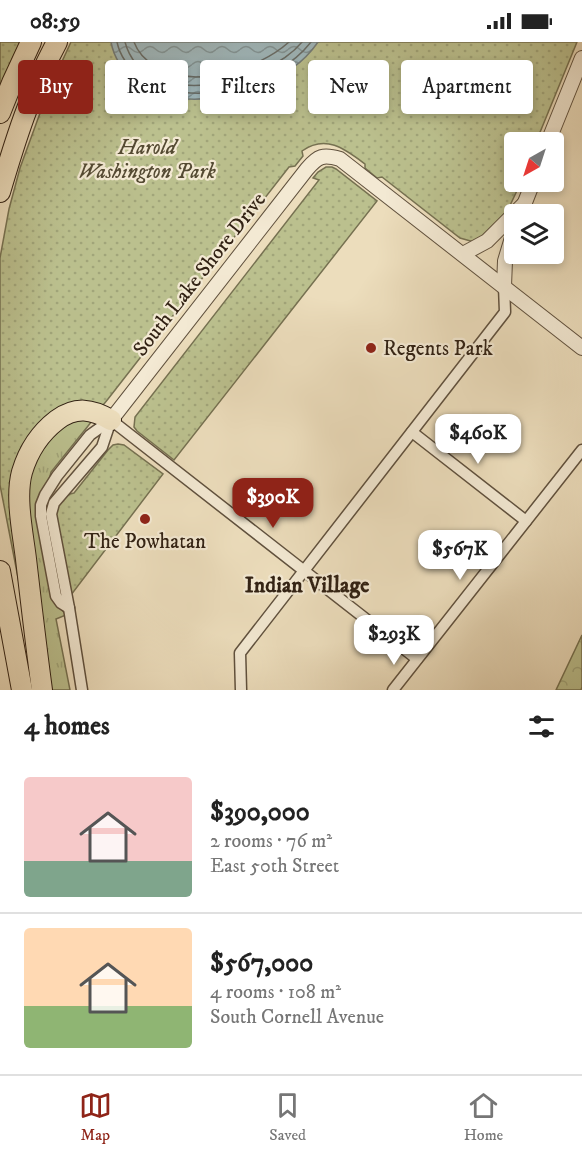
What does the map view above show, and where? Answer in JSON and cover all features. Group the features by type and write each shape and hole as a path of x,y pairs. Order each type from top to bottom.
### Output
{"highway":[{"path":"0,113 31,42"},
{"path":"0,192 19,129 57,42"},
{"path":"42,690 20,507 22,474 31,451 46,428 66,414 85,410 99,413 111,420"},
{"path":"0,571 22,690"}],"street":[{"path":"552,132 582,58"},
{"name":"South Lake Shore Drive","path":"111,420 307,169 318,158 332,156 340,159 463,254"},
{"path":"504,225 487,241 463,254 582,348"},
{"path":"241,690 240,653 505,312 505,264"},
{"path":"69,608 56,596 41,505 55,480 90,435 111,420"},
{"path":"82,690 51,514 54,503 102,447 111,420"},
{"path":"111,420 417,659"},
{"path":"412,432 526,521"},
{"path":"393,690 582,450"},
{"path":"55,480 58,488 66,490"}],"green space":[{"path":"0,42 20,42 0,86"},
{"name":"Harold Washington Park","path":"71,42 577,42 540,132 504,132 504,192 516,192 511,204 504,204 504,216 484,238 474,242 460,238 382,177 377,178 365,168 365,164 343,149 319,144 302,151 303,156 295,166 289,167 104,404 27,448 28,629 0,485 0,258 9,209 20,168 40,114 93,114 93,60 63,60"},
{"path":"326,167 336,169 377,201 174,460 137,431 134,427 135,417 319,180 313,178"},
{"path":"76,419 92,421 51,472 48,484 39,500 55,601 66,615 56,619 70,690 48,690 27,512 30,469 55,431"},
{"path":"118,444 124,445 163,474 71,595 56,514 58,506 61,500 74,493 108,450"},
{"path":"582,635 581,690 556,690"}],"water":[{"path":"111,42 318,42 296,65 296,60 200,60 200,99 196,99 188,98 188,60 118,60"}],"place":[{"name":"Regents Park","path":"371,348"},
{"name":"The Powhatan","path":"145,519"}],"district":[{"name":"Indian Village","path":"307,584"}]}
